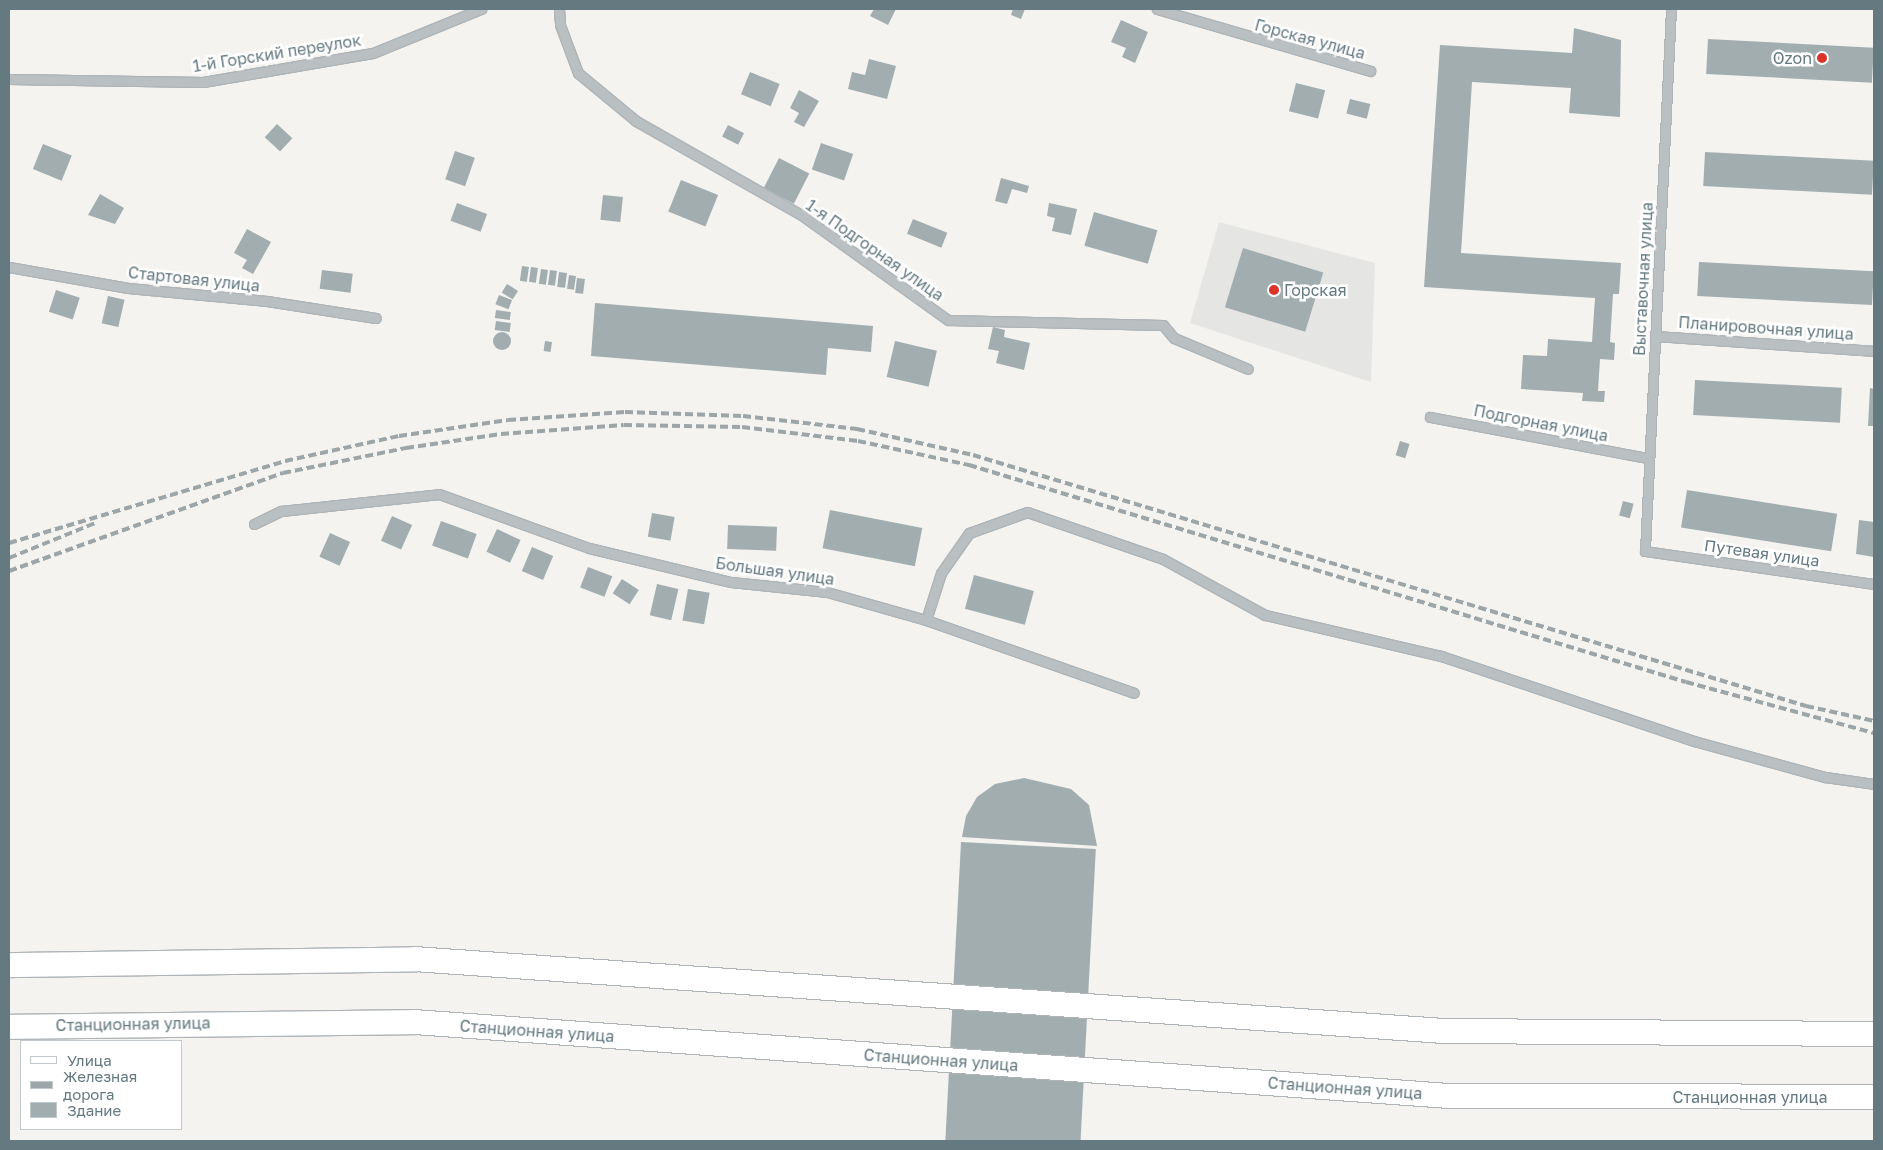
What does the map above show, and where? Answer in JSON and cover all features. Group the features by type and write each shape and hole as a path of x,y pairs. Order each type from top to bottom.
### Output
{"main road":[{"path":"9,965 414,959 1444,1031 1874,1034"},
{"name":"Станционная улица","path":"9,1027 414,1022 1448,1096 1874,1097"}],"street":[{"name":"1-й Горский переулок","path":"9,79 203,82 372,53 481,9"},
{"name":"1-я Подгорная улица","path":"559,9 560,25 578,73 636,120 800,214 948,320 1163,325 1174,338 1248,369"},
{"name":"Горская улица","path":"1157,9 1254,41 1370,71"},
{"name":"Выставочная улица","path":"1645,551 1671,9"},
{"name":"Стартовая улица","path":"9,267 128,288 267,301 376,318"},
{"name":"Планировочная улица","path":"1656,336 1874,351"},
{"name":"Подгорная улица","path":"1430,416 1648,458"},
{"name":"Большая улица","path":"254,524 281,511 439,494 589,548 731,582 827,592 926,620 1134,693"},
{"path":"926,620 942,573 969,533 1027,512 1163,559 1265,615 1441,656 1694,741 1825,777 1874,784"},
{"name":"Путевая улица","path":"1645,551 1874,584"}],"shaded area":[{"path":"1219,222 1375,263 1371,382 1190,323"}],"building":[{"path":"874,9 896,9 888,25 870,16"},
{"path":"1013,9 1025,9 1021,19 1011,15"},
{"path":"1121,20 1148,32 1135,63 1122,57 1126,48 1111,42"},
{"path":"1574,28 1621,40 1620,117 1569,113 1571,88 1472,82 1461,253 1621,263 1619,294 1613,294 1610,342 1615,343 1614,360 1600,359 1598,391 1605,391 1604,402 1582,401 1583,393 1521,389 1523,355 1547,356 1548,339 1592,342 1595,298 1424,287 1440,45 1572,53"},
{"path":"1708,39 1874,48 1872,83 1706,74"},
{"path":"869,59 896,66 887,99 848,89 852,72 865,75"},
{"path":"750,72 780,84 771,106 741,94"},
{"path":"1296,83 1325,90 1318,118 1289,111"},
{"path":"799,90 819,101 804,127 794,122 799,113 790,108"},
{"path":"1350,99 1370,104 1367,119 1346,114"},
{"path":"277,124 292,138 280,151 265,137"},
{"path":"728,125 744,133 738,145 722,137"},
{"path":"821,143 853,154 844,181 812,169"},
{"path":"43,144 72,156 62,181 33,169"},
{"path":"455,151 475,158 465,186 445,179"},
{"path":"1705,152 1874,161 1872,195 1703,186"},
{"path":"779,158 809,173 794,204 764,188"},
{"path":"1001,178 1029,186 1027,193 1012,189 1007,204 995,201"},
{"path":"681,180 718,195 705,227 668,212"},
{"path":"100,194 124,208 115,224 88,215"},
{"path":"603,195 623,197 620,222 600,220"},
{"path":"457,203 487,214 481,232 451,221"},
{"path":"1049,203 1077,209 1071,235 1052,231 1055,218 1047,216"},
{"path":"1094,212 1157,230 1148,264 1084,246"},
{"path":"913,219 947,233 941,248 907,234"},
{"path":"247,229 271,242 253,274 242,268 247,260 234,253"},
{"name":"Горская","path":"1243,248 1323,273 1305,332 1225,307"},
{"path":"1699,262 1874,271 1872,305 1697,296"},
{"path":"522,266 529,267 527,282 520,281"},
{"path":"531,267 538,268 536,283 529,282"},
{"path":"541,269 548,270 546,285 539,284"},
{"path":"322,270 353,274 350,293 320,289"},
{"path":"550,270 557,271 555,286 548,285"},
{"path":"559,272 567,273 565,288 557,287"},
{"path":"569,275 576,276 574,290 567,289"},
{"path":"577,278 585,279 583,294 575,293"},
{"path":"507,284 518,291 513,299 502,292"},
{"path":"56,290 80,298 73,320 49,312"},
{"path":"499,295 512,300 508,309 495,304"},
{"path":"108,296 125,300 118,327 102,323"},
{"path":"595,303 873,326 871,352 828,348 826,375 591,356"},
{"path":"496,310 511,312 510,320 495,318"},
{"path":"496,321 511,323 510,332 495,330"},
{"path":"993,327 1005,330 1004,337 1030,343 1024,370 996,363 999,351 988,349"},
{"path":"502,332 508,335 511,341 508,347 502,350 496,347 493,341 496,335"},
{"path":"545,341 552,342 551,352 544,351"},
{"path":"895,341 937,351 929,387 887,377"},
{"path":"1695,380 1842,388 1840,423 1693,415"},
{"path":"1870,388 1874,389 1874,426 1868,426"},
{"path":"1400,441 1410,444 1405,458 1396,455"},
{"path":"1687,490 1837,514 1831,551 1681,528"},
{"path":"1623,501 1634,504 1630,518 1619,515"},
{"path":"830,510 922,528 915,566 823,548"},
{"path":"652,513 675,517 670,541 648,537"},
{"path":"392,516 412,525 401,550 381,541"},
{"path":"1859,520 1874,522 1874,557 1856,554"},
{"path":"441,521 477,534 468,558 432,545"},
{"path":"728,525 777,527 776,551 727,549"},
{"path":"497,529 521,540 510,563 486,552"},
{"path":"330,533 350,542 340,566 319,557"},
{"path":"532,547 553,556 543,580 522,571"},
{"path":"588,567 612,576 604,597 580,588"},
{"path":"974,575 1034,591 1025,625 965,609"},
{"path":"622,579 639,590 630,604 613,593"},
{"path":"657,584 678,589 671,620 650,615"},
{"path":"688,589 710,593 704,624 682,621"},
{"path":"1024,778 1071,789 1089,805 1097,846 962,837 966,816 977,797 995,784"},
{"path":"961,842 1096,849 1081,1141 945,1141"}],"railway":[{"path":"9,543 285,461 399,436 508,420 625,412 743,416 857,429 973,455 1806,706 1874,721"},
{"path":"9,571 283,473 406,448 501,434 624,425 742,427 858,441 969,465 1686,682 1874,733"},
{"path":"9,558 95,523"}],"place":[{"name":"Ozon","path":"1822,58"},
{"name":"Горская","path":"1274,290"}]}
